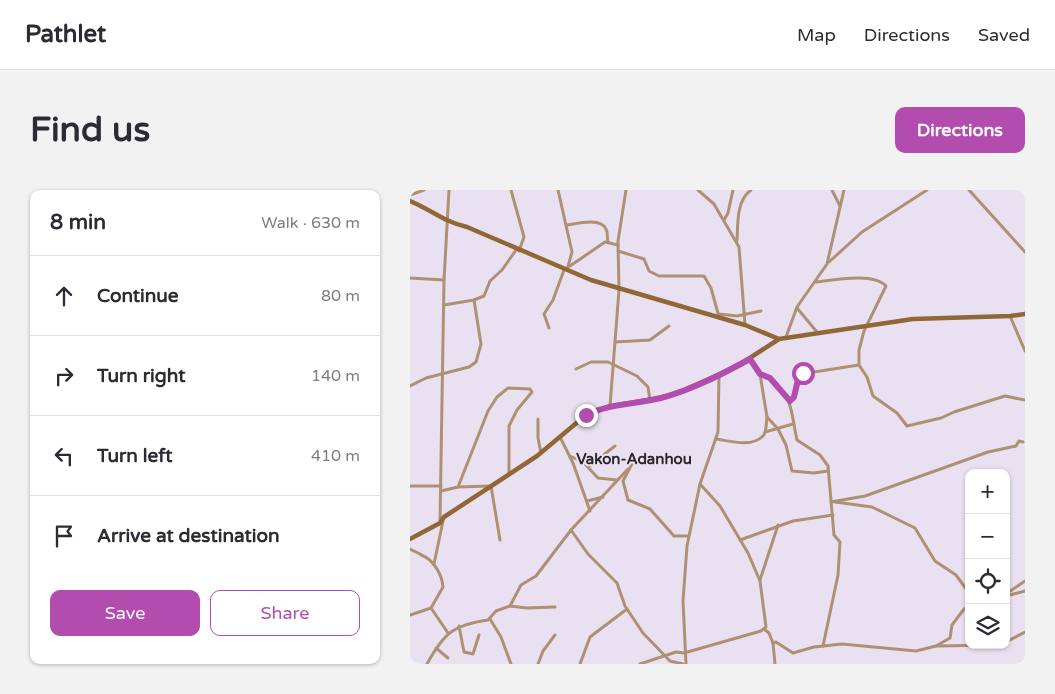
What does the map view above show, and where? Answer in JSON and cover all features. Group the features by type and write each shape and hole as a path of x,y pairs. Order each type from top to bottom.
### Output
{"main road":[{"path":"410,201 435,212 448,222 467,227 518,250 619,290 719,316 745,324 779,339"},
{"path":"410,539 440,523 444,517 541,453 586,415 610,406 650,400 686,390 750,359 779,339 866,325 932,318 1025,314"}],"street":[{"path":"410,195 424,190"},
{"path":"440,523 444,280 449,190"},
{"path":"444,305 474,300 484,296 490,281 524,244 524,237 510,190"},
{"path":"549,328 544,314 553,300 567,269 572,252 558,190"},
{"path":"610,406 619,290 618,246 626,190"},
{"path":"698,190 714,204 737,242"},
{"path":"724,220 728,214 733,190"},
{"path":"745,324 737,242 740,209 745,196 751,190"},
{"path":"832,190 841,206"},
{"path":"827,264 844,190"},
{"path":"786,337 797,308 827,264 862,232 927,190"},
{"path":"969,190 1025,252"},
{"path":"567,225 596,223 607,230 608,242"},
{"path":"608,242 618,246"},
{"path":"567,269 608,242"},
{"path":"618,252 644,259 649,271 659,276 704,276 708,279 719,316 744,315 761,311"},
{"path":"410,278 444,280"},
{"path":"815,282 868,278 885,284 886,289 866,325 859,350 860,365 867,377 873,396 897,412 907,426 941,418 954,412 1006,396 1025,400"},
{"path":"410,386 426,378 469,367 478,358 480,332 474,300"},
{"path":"797,308 817,332"},
{"path":"1010,316 1025,351"},
{"path":"615,342 650,340 669,326"},
{"path":"716,438 740,443 751,442 763,436 765,432 767,416 760,374 750,359"},
{"path":"576,369 591,362 604,361 613,364 637,376 648,387 650,400"},
{"path":"790,401 794,398 800,374 860,365"},
{"path":"760,374 770,378 790,401 797,440 820,455 828,470 834,535 840,542 838,575 823,646"},
{"path":"571,530 588,554 617,583 627,609 643,633 670,661 684,664 684,574 688,536 700,484 716,438 720,417 719,375"},
{"path":"458,487 492,403 508,388 530,389 532,392 517,410 509,426 510,474"},
{"path":"767,416 778,429 786,445 792,471 814,473 828,470"},
{"path":"538,419 538,438 541,453"},
{"path":"765,432 794,424"},
{"path":"560,437 570,456 590,511"},
{"path":"831,502 865,496 939,468 1001,448 1016,446 1019,441 1023,442"},
{"path":"588,466 615,446"},
{"path":"570,456 583,462 598,478 617,480"},
{"path":"634,460 623,484 628,500 650,509 674,536 688,536"},
{"path":"510,606 521,585 536,576 571,530 628,470"},
{"path":"700,484 720,506 740,540 760,581"},
{"path":"410,486 440,486"},
{"path":"440,491 458,487 491,486 500,540"},
{"path":"586,501 605,496"},
{"path":"831,502 872,506 915,528 935,561 956,574 965,587"},
{"path":"740,540 799,519 833,515"},
{"path":"434,564 444,517"},
{"path":"764,629 766,624 761,601 760,581 778,526"},
{"path":"410,549 434,564 443,585 438,598 430,608 410,615"},
{"path":"1010,592 1025,581"},
{"path":"1010,594 1025,591"},
{"path":"427,664 436,648 448,633 459,626 490,619 496,611 510,606 527,608 555,607"},
{"path":"430,608 448,633"},
{"path":"580,664 590,637 627,609"},
{"path":"936,646 950,638 952,625 965,609"},
{"path":"490,619 502,637 510,664"},
{"path":"459,626 464,652 473,654 479,635"},
{"path":"640,664 676,652 684,653 764,629"},
{"path":"764,629 769,633 773,643 775,664"},
{"path":"1010,640 1025,632"},
{"path":"538,664 542,651 555,635"},
{"path":"773,643 784,646 790,653 842,644 916,651 936,646 965,646"},
{"path":"436,648 448,658"}],"district":[{"name":"Vakon-Adanhou","path":"634,459"}],"route":[{"path":"586,415 610,406 661,398 686,390 750,359 760,374 768,376 781,388 790,401 794,398 799,375 803,373"}]}
